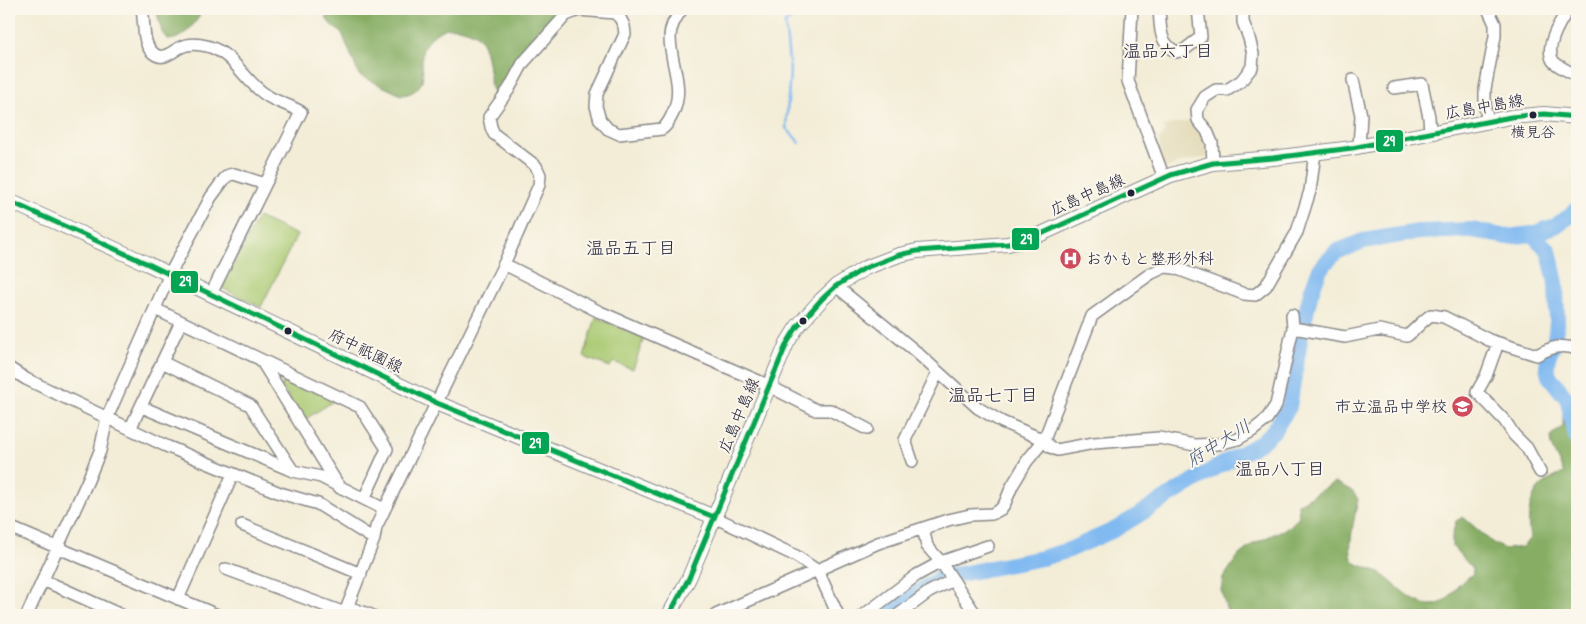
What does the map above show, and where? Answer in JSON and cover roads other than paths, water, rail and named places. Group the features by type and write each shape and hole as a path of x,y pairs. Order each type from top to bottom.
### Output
{"main road":[{"name":"広島中島線","path":"669,615 684,590 787,343 808,313 836,286 865,268 899,255 935,249 1008,244 1040,234 1164,178 1213,163 1273,158 1359,147 1511,117 1576,113"},
{"name":"府中祇園線","path":"9,201 170,274 437,403 714,517"}],"street":[{"path":"142,9 145,37 154,54 159,56 166,55 188,45 209,46 234,62 265,95 290,105 301,112 211,294"},
{"path":"346,612 374,538 376,527 504,264 539,185 540,175 536,166 494,134 490,128 489,117 509,89 522,63 566,15 579,10 615,13 624,26 625,34 597,94 596,106 600,120 608,129 619,134 662,128 667,125 677,103 678,92 670,36 673,22 682,9"},
{"path":"1132,9 1128,81 1164,178"},
{"path":"1159,9 1162,39 1167,47 1176,52 1184,50 1201,37 1198,9"},
{"path":"1213,163 1212,142 1207,131 1198,120 1197,110 1205,97 1216,90 1227,90 1241,81 1252,67 1253,54 1243,22 1243,9"},
{"path":"1488,9 1494,24 1495,36 1485,89 1485,108 1488,121"},
{"path":"1568,9 1557,27 1550,51 1554,62 1577,76"},
{"path":"1353,80 1361,115 1359,147"},
{"path":"1394,88 1422,84 1429,117 1430,133"},
{"path":"716,615 878,543 970,515 992,514 1001,509 1027,461 1044,440 1092,316 1150,274 1164,267 1175,268 1244,294 1256,295 1266,286 1297,232 1310,191 1315,153"},
{"path":"27,615 100,451 107,418 154,309 170,274 211,197 229,175 234,174 265,184"},
{"path":"504,264 600,312 769,386 816,410 830,410 867,429"},
{"path":"836,286 914,350 978,408 1002,422 1044,440 1050,447 1057,450 1094,443 1159,438 1195,445 1218,444 1238,439 1252,432 1266,420 1276,405 1294,329 1292,315"},
{"path":"154,309 360,408 387,449 364,499"},
{"path":"1294,329 1345,337 1379,330 1407,336 1431,315 1444,317 1489,340 1537,355 1552,348 1566,345 1577,348"},
{"path":"130,429 181,322"},
{"path":"1498,343 1486,376 1477,392 1505,421 1527,448 1540,472"},
{"path":"261,360 341,488"},
{"path":"162,362 250,404 292,471"},
{"path":"9,368 26,379 166,446 280,493 318,504 374,538"},
{"path":"912,461 905,440 938,372"},
{"path":"142,407 292,471 321,477 384,510"},
{"path":"178,599 233,474"},
{"path":"714,517 796,556 818,570 838,615"},
{"path":"242,525 360,574"},
{"path":"9,526 217,615"},
{"path":"923,528 927,546 953,580 976,615"},
{"path":"864,615 917,575 940,562 988,546"},
{"path":"226,569 346,612 371,615"},
{"path":"43,580 121,615"},
{"path":"898,615 930,592 953,580"}],"waterway":[{"path":"800,143 786,128 790,71 785,23 812,9"},
{"name":"府中大川","path":"888,615 940,578 1042,558 1069,550 1114,530 1215,468 1260,443 1273,431 1289,407 1301,334 1311,292 1320,269 1336,252 1363,241 1419,232 1472,230 1507,237 1532,234 1555,226 1577,209"},
{"path":"1532,234 1549,251 1556,283 1557,322 1555,341 1548,357 1547,367 1549,376 1568,400 1577,440"}],"place":[{"name":"横見谷","path":"1533,115"},
{"name":"おかもと整形外科","path":"1070,258"},
{"name":"市立温品中学校","path":"1463,406"}],"district":[{"name":"温品六丁目","path":"1168,50"},
{"name":"温品五丁目","path":"631,247"},
{"name":"温品七丁目","path":"993,394"},
{"name":"温品八丁目","path":"1280,468"}]}
